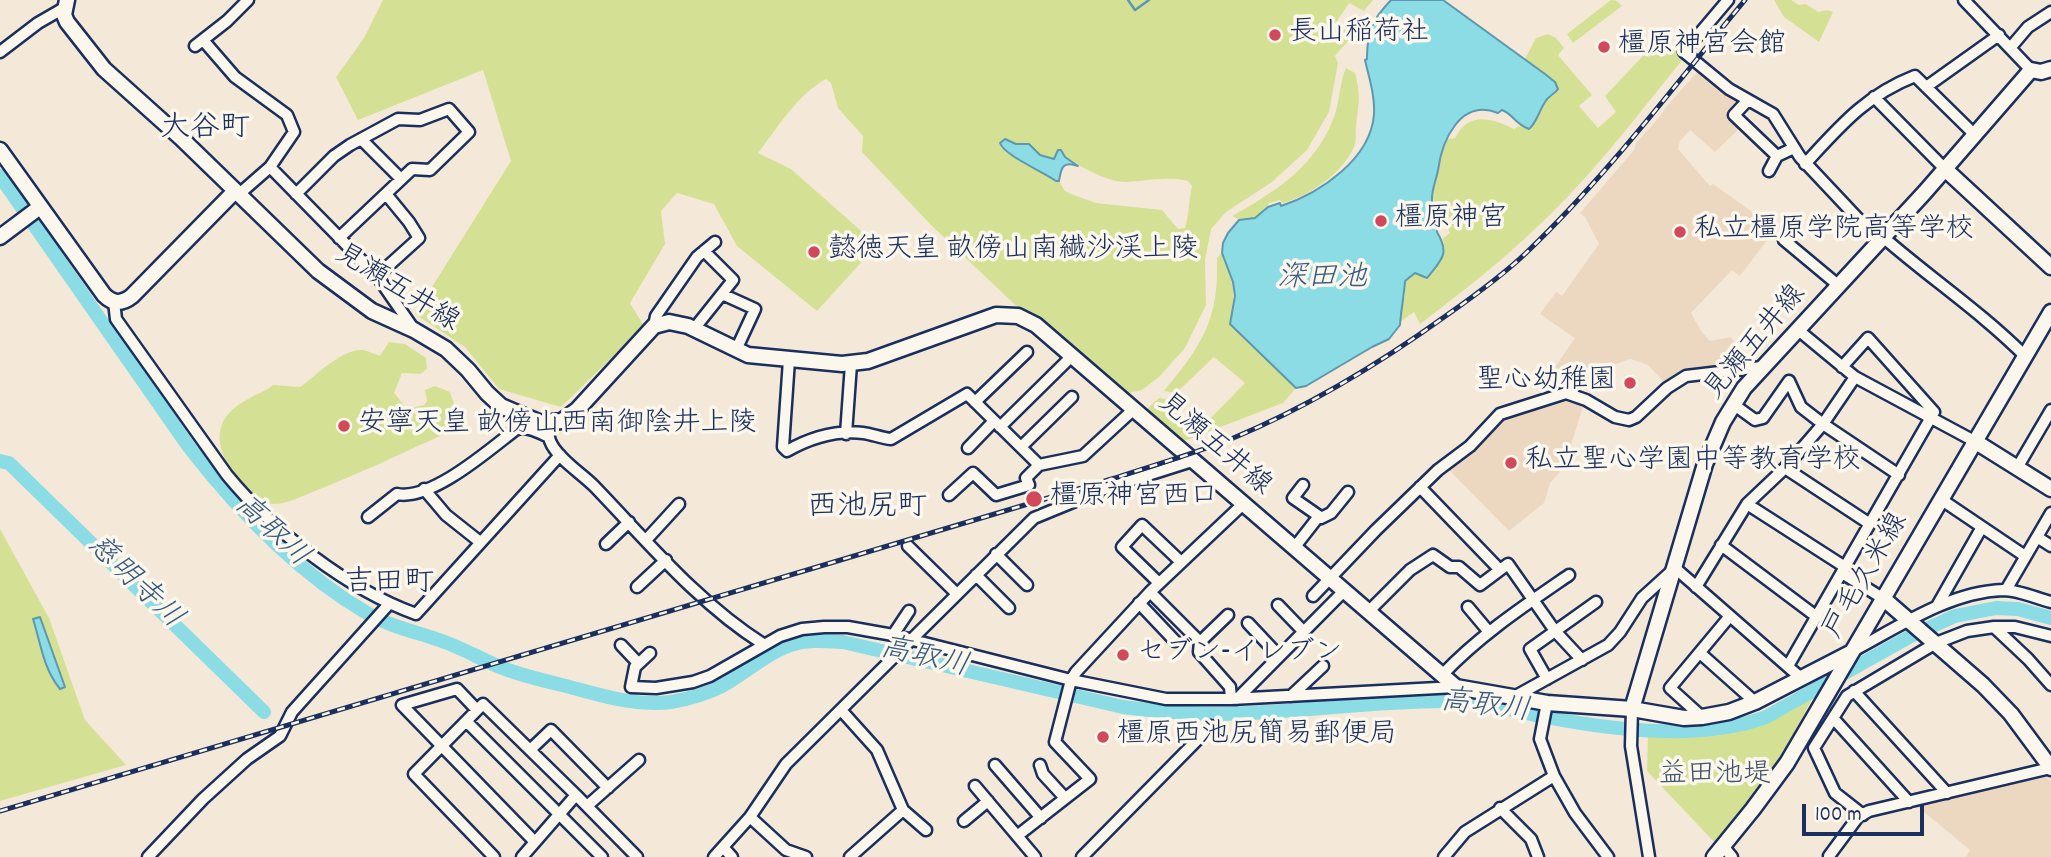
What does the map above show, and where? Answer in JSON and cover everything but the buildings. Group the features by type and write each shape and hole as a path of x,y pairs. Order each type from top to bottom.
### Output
{"main road":[{"name":"見瀬五井線","path":"65,4 67,22 96,61 318,271 382,316 435,341 457,359 501,406 541,423 548,430"},
{"name":"見瀬五井線","path":"654,326 678,323 757,357 851,364 894,352 996,315 1018,316 1027,320 1072,356 1456,687 1546,705 1632,713 1713,442 1733,404 1762,367 1945,169 2031,69"},
{"path":"2031,69 2041,72 2051,69"},
{"path":"0,150 38,209 104,295 114,302 121,302 132,296 236,193"},
{"path":"1945,169 2051,267"},
{"path":"0,237 38,209"},
{"name":"戸毛久米線","path":"1723,853 1787,763 2051,312"},
{"path":"548,430 577,410 654,326"},
{"path":"1976,442 2051,489"},
{"path":"1884,599 2011,713 2051,768"},
{"path":"1632,713 1684,718 1729,712 1851,655"}],"street":[{"path":"236,193 270,167 294,132 287,116 235,78 199,43 248,0"},
{"path":"1728,0 1684,52 1722,84 1773,114 1805,164 1881,239 1995,326 2025,356"},
{"path":"1964,0 2031,69"},
{"path":"0,52 65,4"},
{"path":"2011,47 2028,27 2051,12"},
{"path":"1926,87 1999,35"},
{"path":"1805,164 1846,121 1874,97 1891,85 1915,76 1975,134"},
{"path":"1874,97 1945,169"},
{"path":"1748,100 1734,115 1777,156"},
{"path":"296,194 342,150 361,139 398,119 420,120 449,109 468,132 430,170 412,169 339,238"},
{"path":"361,139 401,180"},
{"path":"1769,171 1777,156 1794,148"},
{"path":"270,167 377,276 414,330"},
{"path":"377,276 418,238 386,194"},
{"path":"1784,240 1838,285"},
{"path":"654,326 656,317 704,251 715,242"},
{"path":"694,329 733,280 704,251"},
{"path":"722,294 755,309 736,350"},
{"path":"114,302 116,319 237,487 314,556 387,606 415,614 560,455"},
{"path":"1797,329 1855,377 1976,442"},
{"path":"1788,666 1934,412 1868,338 1843,367"},
{"path":"975,402 1027,352"},
{"path":"968,448 1072,356"},
{"path":"789,360 783,447 787,451 812,439 846,434 864,433 891,439 967,394 1040,466"},
{"path":"846,434 851,364"},
{"path":"1312,596 1420,487 1449,460 1470,446 1500,414 1566,393 1586,400 1615,417 1629,420 1667,388 1686,376 1762,367"},
{"path":"1696,587 1747,504 1785,468 1823,424 1855,377"},
{"path":"1733,404 1755,420 1763,418 1789,381 1801,407 1899,475"},
{"path":"1021,447 1072,397"},
{"path":"950,495 972,473 996,495 1028,485 1026,478 1040,466 1083,456 1134,409"},
{"path":"2017,468 2051,410"},
{"path":"368,517 397,494 408,496 439,485 521,428 548,430 560,455 731,621 763,644"},
{"path":"713,857 750,817 779,771 1027,523 1041,513 1123,482 1192,461"},
{"path":"1785,468 1870,524"},
{"path":"1303,485 1293,498 1321,518 1331,513 1348,492"},
{"path":"1420,487 1500,570"},
{"path":"424,489 446,515 480,542"},
{"path":"1942,500 2025,556"},
{"path":"646,540 679,504"},
{"path":"1747,504 1884,599"},
{"path":"1017,836 1090,779 1055,742 1071,682 1090,656 1139,603 1242,505"},
{"path":"2006,590 2051,513"},
{"path":"1294,548 1318,516"},
{"path":"606,544 629,522"},
{"path":"1159,583 1122,547 1142,525 1181,562"},
{"path":"1937,606 1982,527"},
{"path":"2037,537 2051,546"},
{"path":"1721,545 1817,617"},
{"path":"908,546 957,594"},
{"path":"996,554 1027,585"},
{"path":"1369,611 1410,570 1433,555 1450,567 1459,567 1480,584 1508,564 1555,631 1582,660"},
{"path":"637,587 666,560"},
{"path":"1512,698 1582,660 1614,639 1642,598 1675,568 1801,678"},
{"path":"976,575 1009,608"},
{"path":"1442,675 1467,649 1569,575"},
{"path":"1851,655 1937,606 1975,594 2006,590 2050,599"},
{"path":"1234,699 1344,591"},
{"path":"1150,592 1200,642"},
{"path":"1547,679 1530,649 1596,602"},
{"path":"1139,603 1175,641"},
{"path":"1278,605 1304,632"},
{"path":"148,857 203,799 247,759 280,736 292,712 387,606"},
{"path":"1468,607 1489,632"},
{"path":"893,635 909,611"},
{"path":"1228,615 1200,642 1199,652 1230,687 1234,699"},
{"path":"1702,717 1670,688 1730,617"},
{"path":"1248,623 1279,656"},
{"path":"650,653 635,667 631,687 674,686 710,676 763,644 802,629 824,626 848,627 893,635 910,642 1071,682 1166,699 1234,699 1456,687"},
{"path":"1994,627 2051,685"},
{"path":"1863,815 1835,793 1814,748 1847,696 1934,642 1967,631 2015,627 2051,636"},
{"path":"621,645 639,663"},
{"path":"1700,653 1755,702"},
{"path":"1291,696 1323,666"},
{"path":"477,710 457,689 402,705 536,842"},
{"path":"1854,691 1947,793"},
{"path":"494,857 414,774 483,704 637,857"},
{"path":"1546,705 1540,739 1554,776 1575,813 1608,857"},
{"path":"841,710 877,750 904,810 926,830"},
{"path":"1632,713 1631,746 1650,857"},
{"path":"1833,718 1909,802"},
{"path":"467,722 602,857"},
{"path":"1082,857 1211,726"},
{"path":"530,750 551,730 608,788"},
{"path":"587,806 639,760"},
{"path":"995,765 1041,818"},
{"path":"1040,765 1043,774 1065,798"},
{"path":"1829,857 1858,817 1869,811 2051,768"},
{"path":"1444,857 1465,832 1554,776"},
{"path":"975,786 1035,857"},
{"path":"522,857 576,795"},
{"path":"964,821 988,801"},
{"path":"1500,808 1531,839 1538,857"},
{"path":"850,857 904,810"},
{"path":"750,817 786,850 806,857"},
{"path":"723,847 732,857"},
{"path":"1829,857 1839,857"}],"shaded area":[{"name":"私立橿原学院高等学校","path":"1698,71 1723,92 1743,103 1730,116 1741,127 1715,152 1690,130 1680,141 1678,149 1710,186 1713,184 1769,224 1765,230 1771,235 1740,276 1732,270 1691,313 1710,341 1731,337 1749,365 1691,370 1675,377 1663,387 1662,380 1648,365 1630,359 1613,363 1597,385 1588,379 1574,387 1573,391 1561,390 1568,378 1555,367 1575,338 1540,314 1556,292 1562,296 1599,244 1585,217 1580,213"},
{"name":"私立聖心学園中等教育学校","path":"1566,396 1584,403 1569,452 1559,473 1550,483 1544,503 1509,531 1449,470 1458,464 1499,418"},
{"path":"2046,777 2051,781 2051,857 1966,857 1970,850 1913,803"}],"green space":[{"path":"383,0 1373,0 1364,11 1349,3 1335,24 1353,35 1335,56 1338,63 1329,112 1307,150 1272,182 1226,212 1211,229 1205,260 1206,305 1185,348 1159,377 1142,390 1123,394 1012,302 930,224 862,152 863,136 838,108 831,83 826,79 797,103 758,153 791,169 877,245 817,311 737,246 714,204 677,193 661,211 665,244 630,303 644,326 561,407 499,389 465,347 415,314 511,161 483,70 358,120 336,77 364,38","holes":["1005,139 1016,144 1029,144 1040,155 1055,159 1058,150 1090,171 1119,181 1188,181 1192,186 1185,228 1178,229 1162,210 1096,203 1071,194 1065,191 1059,181 1038,168 1026,165 1016,156"]},
{"path":"1611,0 1622,6 1573,43 1567,34"},
{"path":"1774,0 1791,0 1799,5 1806,4 1818,12 1833,12 1819,42 1784,17"},
{"path":"1548,34 1556,38 1564,48 1558,55 1592,95 1579,106 1598,128 1616,112 1605,96 1660,38 1684,58 1598,163 1527,237 1420,324 1414,312 1401,321 1399,311 1405,296 1405,281 1415,273 1426,277 1444,243 1442,239 1450,233 1446,225 1439,225 1433,203 1434,181 1447,139 1455,138 1460,129 1474,120 1481,119 1514,129 1519,126 1529,129 1546,99 1554,95 1555,82 1525,59 1536,38"},
{"path":"1346,68 1355,73 1359,99 1355,145 1349,157 1324,182 1304,195 1283,203 1280,200 1269,203 1263,212 1254,218 1232,216 1295,174 1319,146 1336,111"},
{"path":"1222,253 1233,288 1230,324 1296,388 1283,403 1179,443 1148,415 1147,409 1159,398 1165,399 1200,429 1245,383 1214,357 1176,393 1164,391 1189,360 1205,330 1215,298 1217,258"},
{"path":"389,342 405,344 426,358 427,369 420,374 402,373 394,393 407,409 424,405 427,401 425,390 435,386 450,392 454,404 445,412 453,430 350,477 279,504 266,503 246,490 230,470 220,443 222,425 232,410 273,385 300,387 347,353 363,350 380,356"},
{"path":"0,529 49,618 85,720 126,765 0,801"},
{"name":"益田池堤","path":"1813,697 1762,792 1716,844 1647,771 1648,734 1733,732 1780,715"}],"water":[{"name":"深田池","path":"1391,0 1443,0 1545,74 1555,82 1558,89 1547,100 1529,129 1502,110 1498,113 1485,110 1473,112 1455,125 1440,159 1432,194 1437,232 1444,251 1440,261 1427,278 1415,273 1405,281 1400,325 1389,339 1306,386 1296,388 1230,324 1235,296 1233,282 1222,253 1223,243 1239,220 1255,218 1268,207 1280,203 1281,206 1312,192 1341,172 1364,146 1374,114 1373,93 1365,60 1368,40 1375,20"},
{"path":"1005,139 1016,144 1029,144 1040,155 1054,159 1058,150 1061,150 1065,157 1078,166 1065,165 1059,181 1056,181 1009,153 1000,143"},
{"path":"40,617 65,687 60,689 46,664 33,619"}],"waterway":[{"path":"1128,0 1135,10 1149,0"},
{"name":"高取川","path":"0,176 189,447 249,517 293,560 342,597 385,622 449,644 500,667 616,699 657,703 691,698 722,686 791,645 823,641 843,642 1123,707 1146,710 1202,714 1243,713 1422,701 1464,701 1599,726 1686,731 1714,729 1766,717 1911,636 1955,616 1996,608 2018,609 2051,618"},
{"name":"慈明寺川","path":"0,461 9,463 264,712"}],"railway":[{"path":"0,811 1115,478 1202,450 1260,426 1315,399 1395,351 1498,278 1556,224 1612,162 1745,0"}],"place":[{"name":"長山稲荷社","path":"1275,35"},
{"name":"橿原神宮会館","path":"1604,47"},
{"name":"橿原神宮","path":"1381,221"},
{"name":"私立橿原学院高等学校","path":"1680,232"},
{"name":"懿徳天皇 畝傍山南繊沙渓上陵","path":"814,252"},
{"name":"聖心幼稚園","path":"1630,383"},
{"name":"安寧天皇 畝傍山西南御陰井上陵","path":"344,426"},
{"name":"私立聖心学園中等教育学校","path":"1511,463"},
{"name":"橿原神宮西口","path":"1034,499"},
{"name":"セブン-イレブン","path":"1123,655"},
{"name":"橿原西池尻簡易郵便局","path":"1103,737"}],"district":[{"name":"大谷町","path":"205,131"},
{"name":"西池尻町","path":"867,510"},
{"name":"吉田町","path":"389,586"}]}
